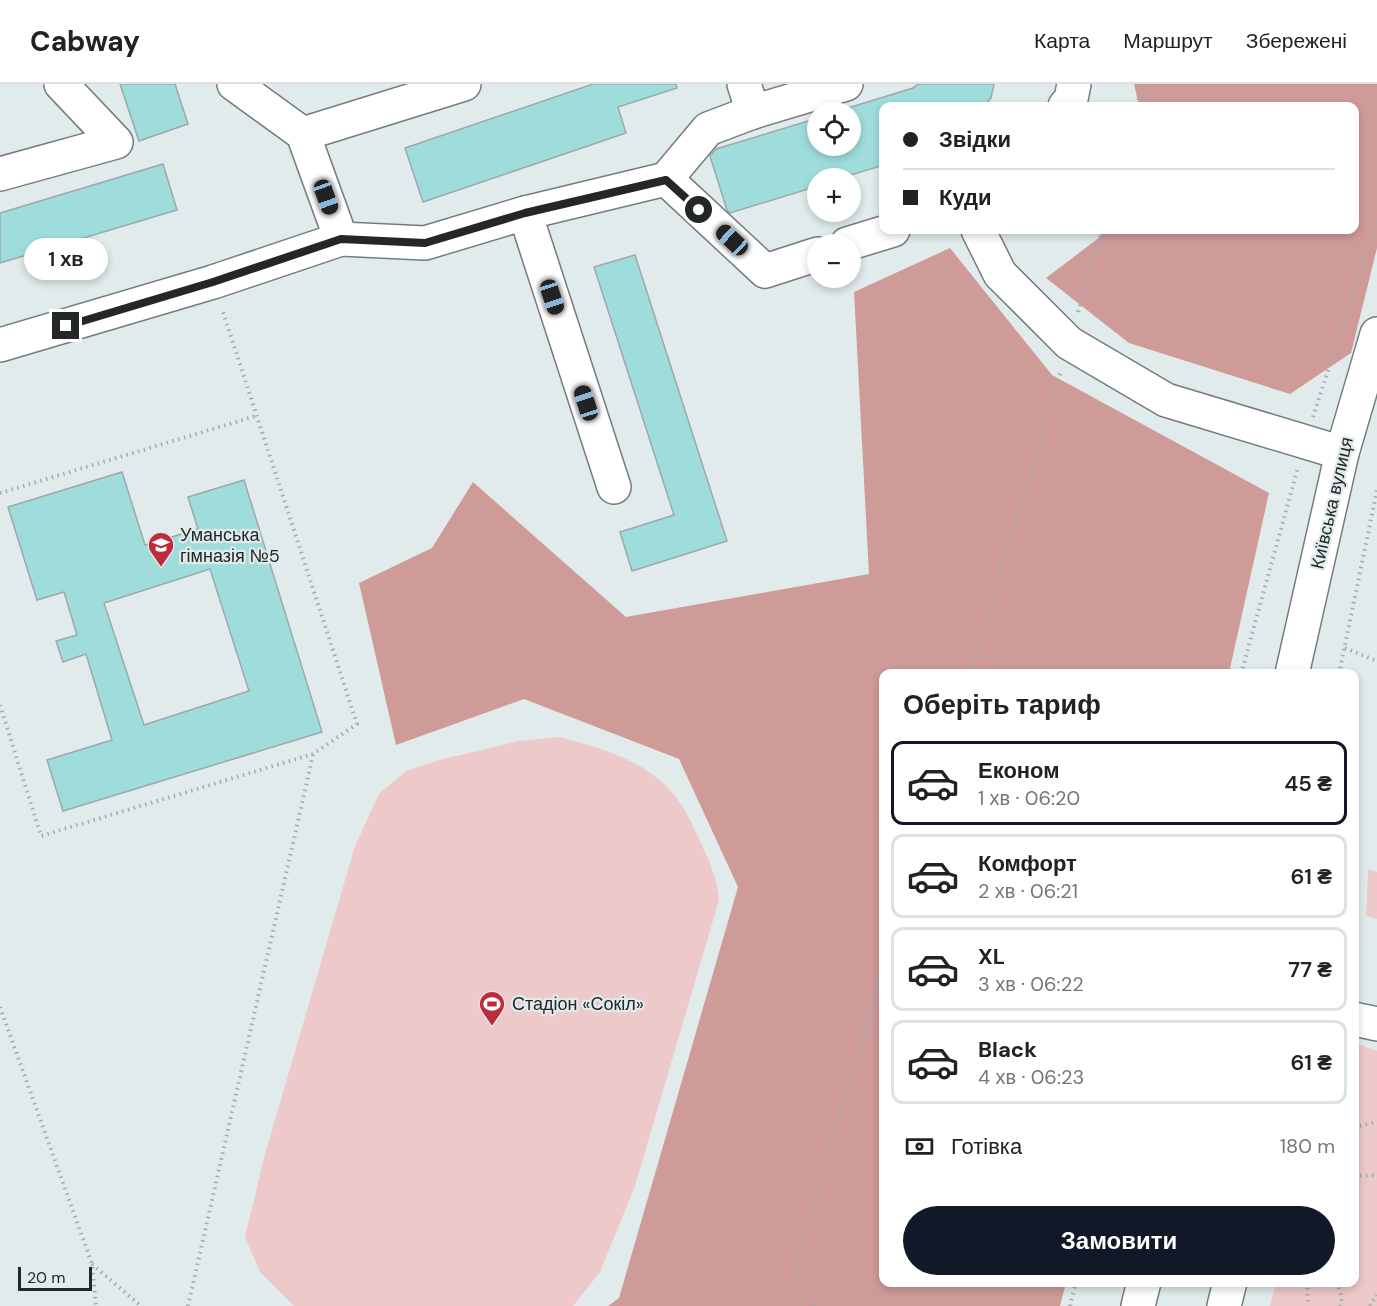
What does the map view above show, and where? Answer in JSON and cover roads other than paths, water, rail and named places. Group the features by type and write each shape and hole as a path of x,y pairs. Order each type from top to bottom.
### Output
{"street":[{"path":"0,174 116,142 61,84"},
{"path":"234,84 303,134 341,239"},
{"path":"303,134 464,84"},
{"path":"1,341 213,282 341,239 425,243 525,213 666,180 708,129 749,98 846,84"},
{"path":"1068,102 1074,84"},
{"path":"666,180 765,271 807,258"},
{"path":"525,213 614,487"},
{"path":"861,240 880,234"},
{"path":"980,234 1000,274 1069,343 1166,400 1342,453"},
{"name":"Київська вулиця","path":"1293,669 1342,453 1377,334"},
{"path":"1359,1020 1377,1024"},
{"path":"1138,1306 1143,1287"},
{"path":"1224,1306 1229,1287"}],"place":[{"name":"Уманська гімназія №5","path":"161,568"},
{"name":"Стадіон «Сокіл»","path":"492,1027"}]}
